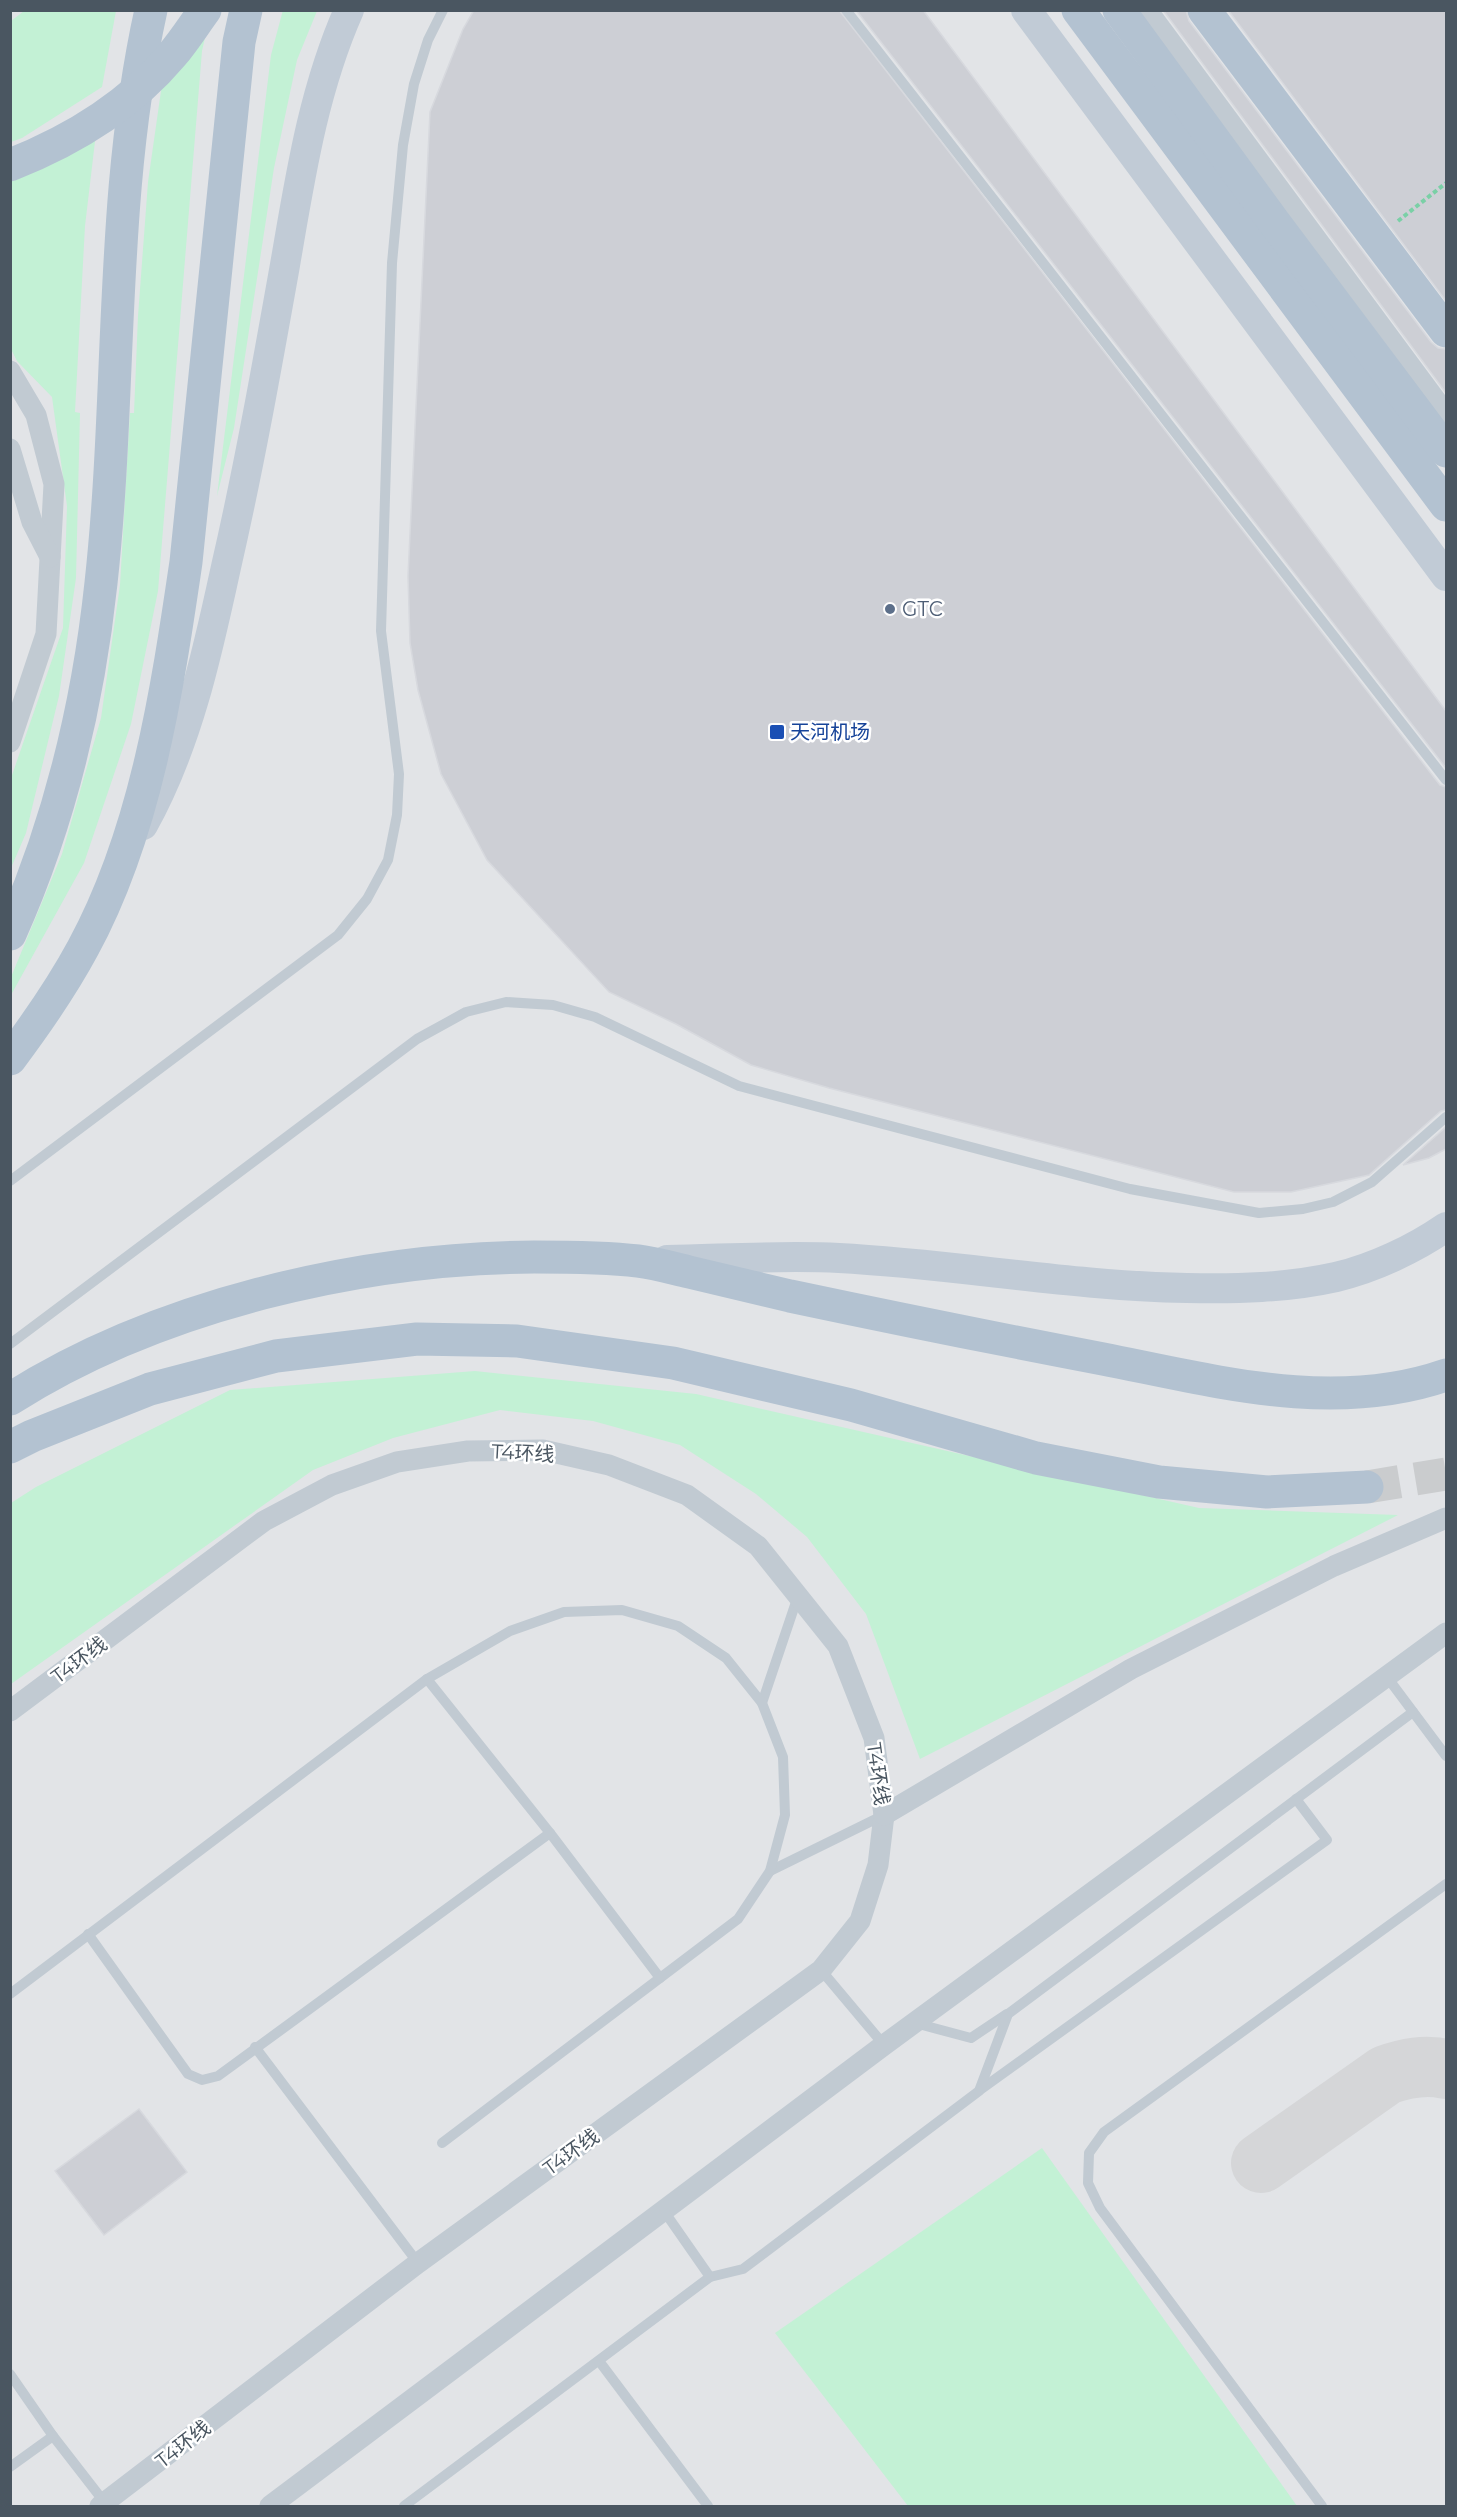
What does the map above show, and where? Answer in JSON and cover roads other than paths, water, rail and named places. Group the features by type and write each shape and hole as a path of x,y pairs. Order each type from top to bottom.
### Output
{"main road":[{"path":"10,934 47,843 68,776 93,646 102,571 117,285 129,134 141,55 151,10"},
{"path":"10,165 41,153 88,127 127,98 171,56 205,10"},
{"path":"114,879 138,804 157,733 175,635 197,464 213,282 239,42 246,10"},
{"path":"10,1059 50,1003 83,947 114,879 149,815 183,734 200,680 255,438 311,124 328,63 349,10"},
{"path":"1026,10 1446,576"},
{"path":"1077,10 1446,505"},
{"path":"1119,10 1446,451"},
{"path":"1204,10 1446,331"},
{"path":"10,1400 37,1383 99,1352 229,1303 296,1285 432,1262 501,1257 571,1257 640,1261 840,1258 1093,1283 1224,1289 1283,1285 1336,1277 1383,1261 1431,1238 1446,1227"},
{"path":"640,1261 1003,1340 1213,1380 1299,1392 1335,1394 1404,1387 1446,1375"},
{"path":"10,1447 150,1389 276,1356 417,1339 517,1341 673,1363 850,1405 1036,1458 1159,1482 1267,1492 1367,1487"}],"street":[{"path":"1147,10 1446,414"},
{"path":"10,370 36,415 54,484 46,634 10,742"},
{"path":"10,449 32,522 50,558"},
{"name":"T4环线","path":"10,1711 264,1521 332,1485 397,1462 468,1451 543,1450 609,1465 687,1495 758,1545 838,1646 874,1738 884,1815 878,1865 860,1921 821,1970 418,2263 103,2505"},
{"path":"884,1815 1131,1669 1334,1566 1446,1518"},
{"path":"270,2506 884,2045 1446,1633"}],"lane":[{"path":"10,1181 338,935 367,899 388,860 397,815 399,774 381,631 392,263 403,145 414,84 428,40 443,10"},
{"path":"846,10 1446,780"},
{"path":"10,1344 417,1039 466,1012 506,1002 553,1005 595,1017 739,1086 1130,1190 1259,1213 1303,1209 1333,1202 1372,1182 1446,1117"},
{"path":"762,1703 798,1596"},
{"path":"10,1994 427,1679 510,1631 564,1612 622,1610 678,1626 726,1658 762,1703 783,1757 785,1815 770,1871 738,1919 442,2144"},
{"path":"1387,1677 1446,1756"},
{"path":"427,1679 550,1833 660,1978"},
{"path":"915,2023 971,2038 1008,2014 1413,1712"},
{"path":"404,2506 710,2277 743,2269 979,2091 1327,1840 1296,1799"},
{"path":"770,1871 884,1815"},
{"path":"88,1934 188,2074 202,2080 218,2076 550,1833"},
{"path":"1322,2506 1100,2208 1088,2183 1089,2153 1104,2132 1446,1884"},
{"path":"821,1970 884,2045"},
{"path":"979,2091 1008,2014"},
{"path":"255,2047 418,2263"},
{"path":"664,2211 710,2277"},
{"path":"599,2361 708,2506"},
{"path":"10,2374 103,2505"},
{"path":"10,2467 53,2436"}],"tunnel":[{"path":"1367,1487 1446,1474"}],"place":[{"name":"GTC","path":"890,609"},
{"name":"天河机场","path":"777,732"}]}
